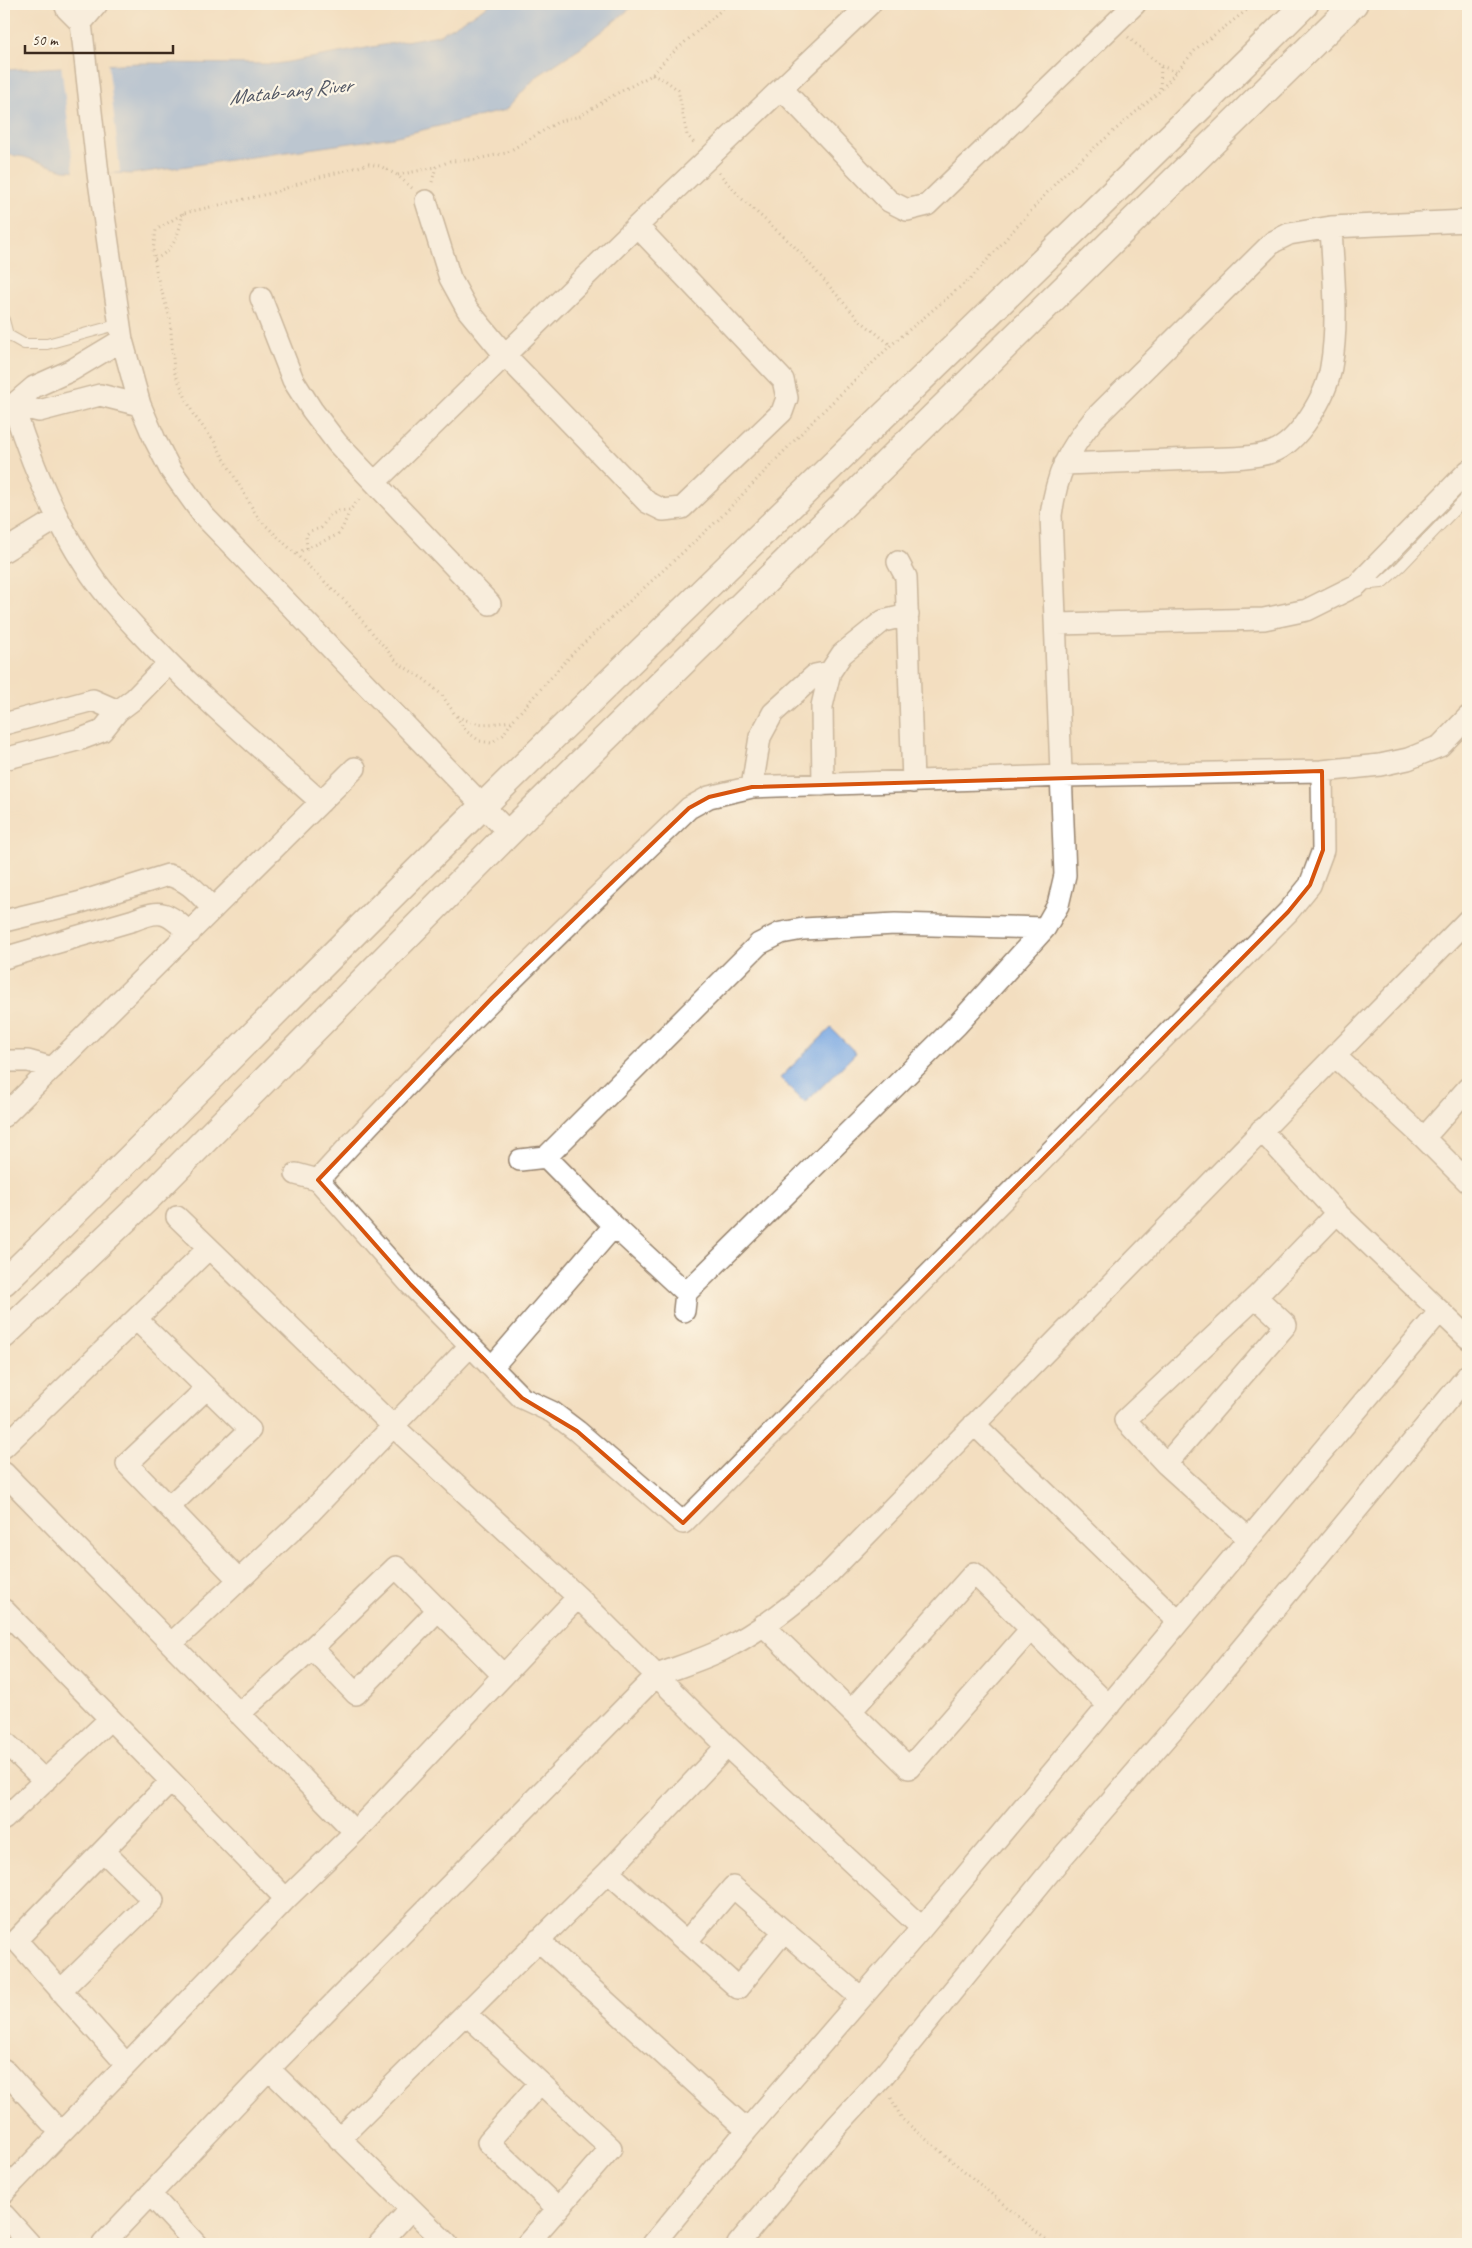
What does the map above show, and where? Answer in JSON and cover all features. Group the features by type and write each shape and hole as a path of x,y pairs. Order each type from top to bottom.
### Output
{"street":[{"path":"65,4 67,9 81,23 98,174 121,332 140,404 170,469 203,516 509,833"},
{"path":"81,23 97,4"},
{"path":"375,482 637,226 870,4"},
{"path":"782,89 889,201 907,210 927,205 1135,4"},
{"path":"4,1282 121,1169 483,805 1161,147 1305,4"},
{"path":"4,1335 150,1196 509,833 1354,4"},
{"path":"426,201 450,278 467,309 505,355 647,502 663,510 682,508 782,412 787,398 783,380 637,226"},
{"path":"546,1157 685,1302 957,1025 1045,928 1058,905 1065,875 1063,776 1051,515 1055,488 1064,464 1076,441 1094,420 1273,242 1289,234 1331,227 1468,221"},
{"path":"1064,464 1239,457 1273,452 1293,437 1310,419 1331,369 1335,333 1331,227"},
{"path":"261,298 293,380 312,410 337,443 490,604"},
{"path":"8,407 34,386 72,370 121,332"},
{"path":"8,407 39,411 100,394 140,404"},
{"path":"8,407 42,486 86,568 122,613 169,664 321,802"},
{"path":"1057,624 1264,618 1307,610 1357,585 1468,471"},
{"path":"4,551 58,518"},
{"path":"898,562 906,577 913,782"},
{"path":"822,785 822,706 830,672 842,654 883,621 908,615"},
{"path":"4,759 82,739 102,731 118,711 134,699 169,664"},
{"path":"752,787 760,737 772,713 815,676 830,672"},
{"path":"4,724 93,700 118,711"},
{"path":"318,1180 381,1110 492,998 689,808 709,797 752,787 1063,776 1322,771 1408,759 1440,746 1468,717"},
{"path":"4,1116 356,768"},
{"path":"296,1174 318,1180 411,1284 470,1346 493,1366 522,1398 552,1412 577,1431 683,1523 1288,912 1310,885 1323,850 1322,771"},
{"path":"4,921 78,903 168,875 181,878 190,884 213,910"},
{"path":"4,958 152,913 167,915 190,933"},
{"path":"103,2244 269,2069 657,1675 721,1650 763,1626 802,1597 828,1574 1468,920"},
{"path":"520,1160 546,1157 759,944 780,933 803,929 894,924 1045,928"},
{"path":"1336,1056 1468,1182"},
{"path":"4,1061 28,1061 53,1068"},
{"path":"1424,1138 1468,1088"},
{"path":"1261,1130 1337,1213 1468,1338"},
{"path":"1248,1538 1166,1464 1125,1420 1256,1297 1337,1213"},
{"path":"177,1217 393,1426 578,1597 727,1746 922,1928"},
{"path":"493,1366 614,1226"},
{"path":"4,1447 209,1248"},
{"path":"1166,1464 1286,1326 1256,1297"},
{"path":"653,2244 747,2130 922,1928 1440,1311"},
{"path":"136,1319 250,1430 169,1507"},
{"path":"171,1644 304,1519 470,1346"},
{"path":"738,2244 835,2128 884,2075 1058,1862 1214,1682 1468,1374"},
{"path":"207,1388 127,1464 239,1580"},
{"path":"974,1424 1179,1622"},
{"path":"4,1473 355,1832"},
{"path":"239,1714 312,1648 396,1567 503,1675"},
{"path":"851,1711 974,1573 1109,1706"},
{"path":"4,2192 286,1899 355,1832 578,1597"},
{"path":"4,1610 286,1899"},
{"path":"312,1648 356,1694 438,1610"},
{"path":"763,1626 909,1768 1032,1630"},
{"path":"4,1819 110,1719"},
{"path":"4,1741 45,1781"},
{"path":"339,2139 608,1872 727,1746"},
{"path":"126,2064 16,1940 171,1781"},
{"path":"60,1991 153,1900 103,1851"},
{"path":"608,1872 738,1988 784,1931"},
{"path":"686,1942 733,1887 860,1998"},
{"path":"538,1940 747,2130"},
{"path":"466,2014 611,2148 527,2244"},
{"path":"269,2069 448,2244"},
{"path":"4,2070 60,2132"},
{"path":"540,2083 488,2142 558,2209"},
{"path":"150,2194 196,2244"},
{"path":"379,2244 411,2208"},
{"path":"4,2215 30,2244"}],"lane":[{"path":"4,320 8,335 24,344 47,344 121,332"},
{"path":"1357,585 1382,583 1401,566 1464,500 1468,490"}],"path":[{"path":"397,175 436,167 450,161 472,160 506,153 558,122 580,116 652,75 666,59 728,4"},
{"path":"436,167 426,201 397,175 380,166 369,164 310,180 272,193 184,212 156,230 153,250 170,318 174,371 193,414 214,442 258,518 297,553 347,603 398,663 425,680 442,695 466,731 480,741 491,743 503,735 512,721 573,653 718,520 817,417 891,345 971,278 1062,176 1160,91 1197,48 1255,4"},
{"path":"1116,24 1161,66 1178,72"},
{"path":"1160,91 1161,66"},
{"path":"652,75 665,80 678,90 687,135 742,199 794,246 858,319 891,345"},
{"path":"155,259 166,254 179,233 184,212"},
{"path":"297,553 337,536 350,510 375,482"},
{"path":"307,548 306,535 310,531 321,528 330,515 339,511 350,510"},
{"path":"456,715 471,723 492,724 512,721"},
{"path":"884,2075 891,2099 902,2119 1052,2244"}],"highlighted area":[{"path":"1322,771 1323,850 1310,885 1288,912 683,1523 577,1431 522,1398 411,1285 318,1180 492,998 689,808 709,797 752,787"}],"water":[{"name":"Matab-ang River","path":"491,4 636,4 581,47 536,77 506,110 393,137 131,174 64,170 24,157 4,154 4,70 139,63 277,64 439,35"},
{"path":"831,1028 856,1053 805,1103 780,1078"}],"pier":[{"path":"108,62 120,172 74,173 61,64"}]}
